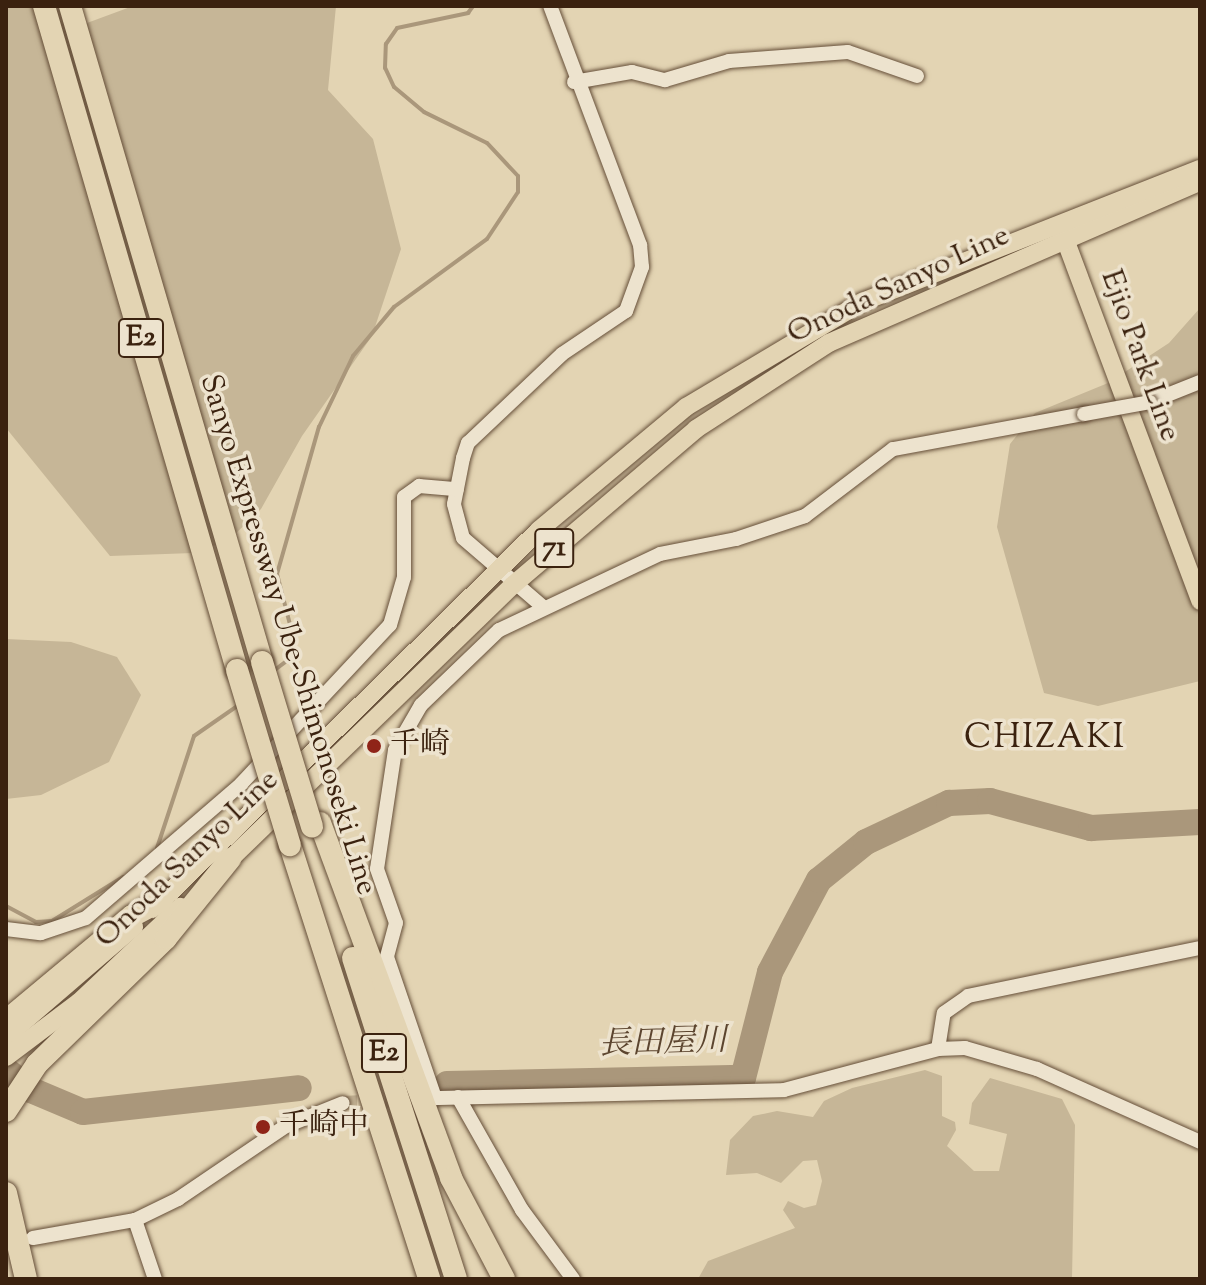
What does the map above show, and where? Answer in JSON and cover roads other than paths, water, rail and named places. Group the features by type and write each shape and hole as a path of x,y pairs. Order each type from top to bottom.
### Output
{"highway":[{"name":"Sanyo Expressway Ube-Shimonoseki Line","path":"44,6 237,670 429,1279"},
{"name":"Sanyo Expressway Ube-Shimonoseki Line","path":"70,6 262,662 316,825 456,1279"},
{"path":"316,825 481,1243 504,1279"},
{"path":"6,1111 37,1064 166,938 230,859"},
{"path":"6,1021 132,916 162,900"},
{"path":"380,1130 414,1279"},
{"path":"6,1193 26,1279"}],"main road":[{"name":"Onoda Sanyo Line","path":"6,1057 79,1002 230,859 507,580 609,468 781,346 862,302 1059,220 1200,169"},
{"name":"Onoda Sanyo Line","path":"6,1037 162,900 507,580 624,484 753,390 893,312 1066,242 1200,182"},
{"name":"Ejio Park Line","path":"1059,220 1200,601"}],"street":[{"path":"542,606 507,580 463,538 455,516 457,489 468,443 562,354 626,311 640,283 640,245 574,82 550,6"},
{"path":"574,82 632,72 665,80 729,61 848,52 917,76"},
{"path":"1200,382 1150,402 893,449 805,516 736,539 660,554 542,606 499,630 421,705 395,750 377,869 396,923 387,957 435,1098 784,1090 938,1049 988,1053 1037,1069 1200,1142"},
{"path":"6,929 41,933 86,918 241,784 390,625 404,577 404,497 419,486 457,489"},
{"path":"938,1049 944,1013 968,996 1200,948"},
{"path":"458,1097 522,1210 573,1279"},
{"path":"33,1238 135,1220 178,1199 286,1126 343,1103"},
{"path":"135,1220 155,1279"},
{"path":"481,1243 491,1279"}],"waterway":[{"path":"272,672 289,659 295,644 277,574 319,427 353,356 394,307 487,239 518,192 518,176 487,143 424,112 394,87 385,68 386,44 397,28 468,13 473,6"},
{"path":"157,848 194,736 240,704"},
{"name":"長田屋川","path":"447,1084 743,1078 770,972 819,880 866,842 949,803 990,801 1091,828 1200,822"},
{"path":"6,906 36,922 52,921 123,877"},
{"name":"長田屋川","path":"6,1070 31,1090 83,1112 299,1088"}],"tunnel":[{"path":"343,1103 406,1100"}],"place":[{"name":"千崎","path":"374,746"},
{"name":"千崎中","path":"263,1127"}],"district":[{"name":"CHIZAKI","path":"1045,739"}]}
